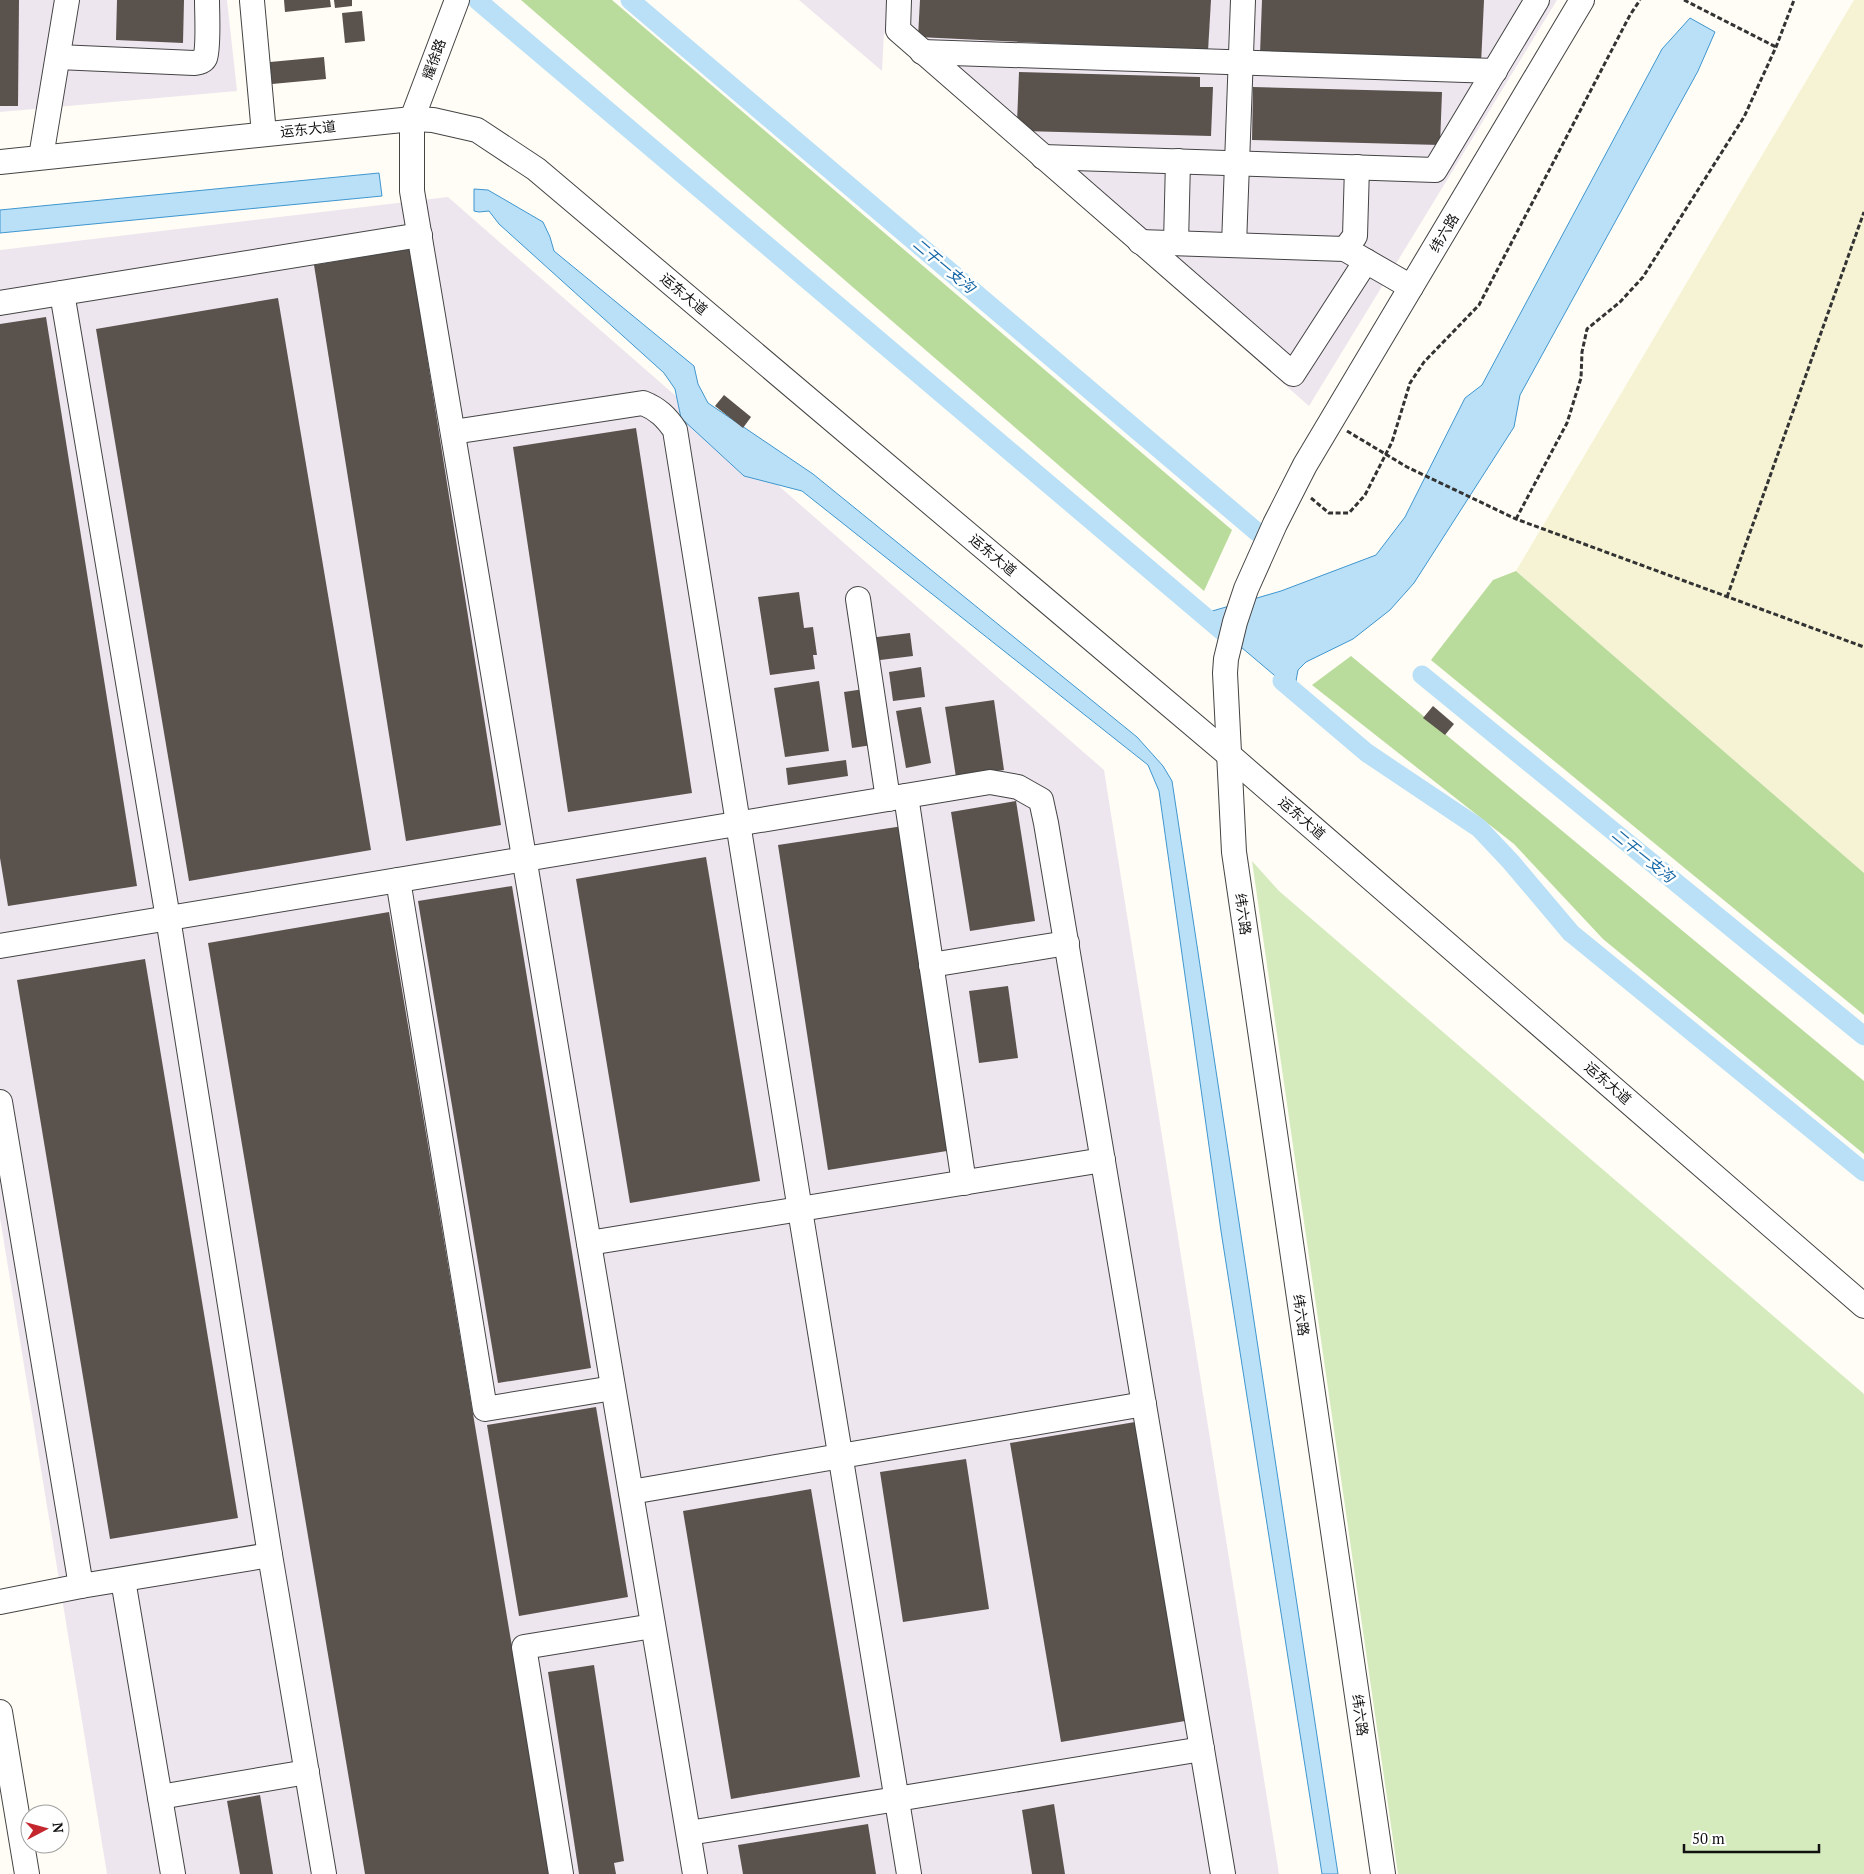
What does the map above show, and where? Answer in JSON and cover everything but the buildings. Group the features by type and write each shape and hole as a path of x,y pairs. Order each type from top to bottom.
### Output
{"street":[{"path":"41,158 67,0"},
{"path":"58,58 201,62 204,59 206,50 207,0"},
{"name":"耀徐路","path":"412,119 457,0"},
{"path":"899,0 898,30 1293,374 1366,261"},
{"path":"1234,245 1243,0"},
{"path":"1043,157 1435,170 1537,0"},
{"name":"纬六路","path":"1383,1874 1234,852 1226,702 1226,659 1235,622 1246,589 1301,472 1582,0"},
{"path":"252,2 264,134"},
{"path":"922,52 1495,70"},
{"path":"412,119 412,191 695,1874"},
{"name":"运东大道","path":"0,162 412,119 433,120 477,130 536,169 1229,755 1864,1306"},
{"path":"1176,243 1178,161"},
{"path":"1345,249 1354,236 1356,167"},
{"path":"0,303 420,235"},
{"path":"1140,242 1345,249 1411,287"},
{"path":"62,293 168,918 270,1555 324,1874"},
{"path":"452,432 643,403 654,407 675,430 737,824 908,1874"},
{"path":"858,600 931,965 964,1183"},
{"path":"0,946 990,782 1018,786 1041,800 1067,943 1224,1874"},
{"path":"398,880 485,1409 614,1388"},
{"path":"931,965 1067,943"},
{"path":"0,1102 81,1586"},
{"path":"589,1244 1103,1160"},
{"path":"631,1492 1144,1404"},
{"path":"0,1602 81,1586 270,1555"},
{"path":"122,1580 173,1874"},
{"path":"560,1874 524,1647 654,1626"},
{"path":"0,1712 27,1874"},
{"path":"688,1833 1202,1749"},
{"path":"160,1797 307,1772"},
{"path":"0,1811 10,1874"}],"path":[{"path":"1301,472 1311,499 1329,513 1349,513 1365,495 1392,442 1410,383 1424,362 1479,305 1630,15 1640,0"},
{"path":"1684,0 1776,47"},
{"path":"1516,519 1567,424 1581,378 1582,352 1587,329 1620,302 1643,277 1744,118 1776,47 1794,0"},
{"path":"1727,596 1864,212"},
{"path":"1332,421 1406,467 1516,519 1864,646"}],"shaded area":[{"path":"0,0 227,0 237,91 0,112"},
{"path":"799,0 1557,0 1309,406 884,33 882,71"},
{"path":"1854,0 1864,0 1864,873 1516,571"},
{"path":"448,197 1104,770 1279,1874 107,1874 0,1218 0,250"}],"green space":[{"path":"521,0 612,0 1232,530 1204,591"},
{"path":"1516,571 1864,873 1864,1015 1431,660 1493,580"},
{"path":"1351,656 1864,1081 1864,1154 1603,939 1514,844 1312,685"},
{"path":"1252,861 1279,891 1864,1394 1864,1874 1398,1874"}],"water":[{"path":"1690,18 1715,32 1698,71 1520,395 1514,427 1414,583 1390,610 1353,639 1306,662 1298,670 1296,681 1300,697 1202,614 1281,591 1376,555 1405,517 1465,398 1482,385 1662,49"},
{"path":"379,173 382,196 0,233 0,210"},
{"path":"474,189 488,190 543,222 554,251 694,366 698,384 708,403 813,474 1137,737 1163,766 1172,781 1338,1874 1322,1874 1221,1231 1159,791 1148,765 802,491 744,476 681,418 675,389 664,373 499,224 489,211 474,211"}],"waterway":[{"path":"477,0 1222,631"},
{"name":"二干一支沟","path":"630,0 1257,532"},
{"name":"二干一支沟","path":"1422,675 1864,1036"},
{"path":"1282,681 1367,753 1479,828 1511,862 1571,933 1864,1172"}]}
